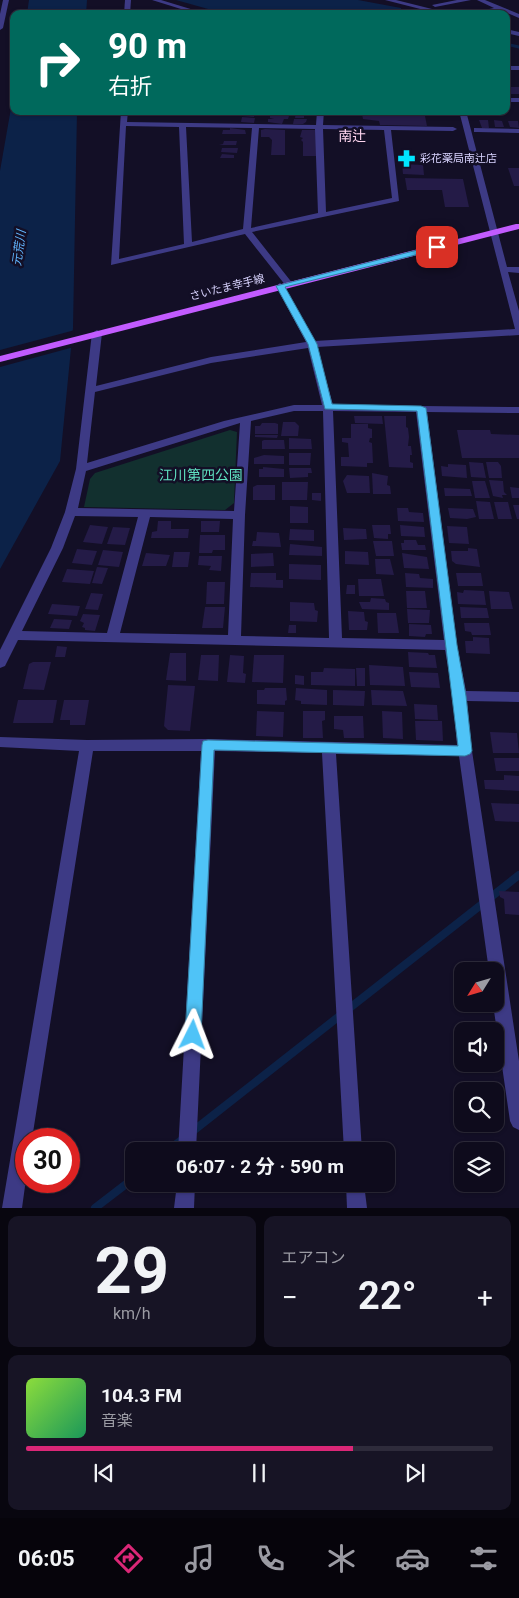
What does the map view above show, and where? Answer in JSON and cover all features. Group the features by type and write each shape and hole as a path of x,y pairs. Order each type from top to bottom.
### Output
{"main road":[{"name":"さいたま幸手線","path":"0,359 519,226"}],"street":[{"path":"0,25 6,0"},
{"path":"155,0 180,10"},
{"path":"388,0 435,7 468,0"},
{"path":"480,0 500,9"},
{"path":"494,10 500,9"},
{"path":"124,115 114,263 247,231 396,199 387,129"},
{"path":"320,115 319,127 322,214"},
{"path":"91,390 211,360 312,344 519,330 463,115"},
{"path":"122,124 453,129"},
{"path":"182,124 188,246"},
{"path":"256,126 247,231 284,285 312,344 328,407 336,643"},
{"path":"477,130 519,131"},
{"path":"503,270 519,270"},
{"path":"0,663 57,548 71,512 81,469 98,333"},
{"path":"81,469 246,419 294,408 519,410"},
{"path":"421,408 451,645 460,696 465,751 519,1121"},
{"path":"234,640 239,515 246,419"},
{"path":"71,512 239,515"},
{"path":"112,638 145,513"},
{"path":"13,635 451,645"},
{"path":"460,696 519,697"},
{"path":"0,742 87,746 208,745 465,751"},
{"path":"187,1142 208,745"},
{"path":"12,1208 87,746"},
{"path":"329,748 352,1142"},
{"path":"184,1208 185,1192"},
{"path":"356,1192 357,1208"}],"green space":[{"name":"江川第四公園","path":"230,430 237,432 234,503 225,510 84,507 90,479 95,473"}],"water":[{"path":"29,0 87,0 86,10 28,10"},
{"path":"176,0 358,0 401,8 401,10 212,10"},
{"name":"元荒川","path":"10,114 77,115 73,328 60,461 0,569 0,171"}],"pier":[{"path":"75,330 74,347 0,367 0,350"}],"building":[{"path":"510,87 519,87 519,94 511,94"},
{"path":"242,115 254,115 254,117"},
{"path":"270,115 289,116 288,119 284,119 282,124 268,122 268,119 274,119 270,118"},
{"path":"295,115 304,115 304,118 295,118"},
{"path":"362,115 425,115 427,126 380,125 379,121 363,119"},
{"path":"242,117 255,118 254,123 241,122"},
{"path":"294,119 307,119 303,124 293,124"},
{"path":"479,120 488,120 489,128 482,128"},
{"path":"494,120 502,121 504,127 495,127"},
{"path":"508,121 518,121 519,128 510,127"},
{"path":"230,128 245,130 246,134 222,134 223,130 230,130"},
{"path":"261,130 285,130 285,155 271,155 272,140 269,137 261,137"},
{"path":"302,130 316,130 316,156 303,156 303,142 301,140 303,138 300,137"},
{"path":"224,141 237,141 236,145 219,145 223,144"},
{"path":"222,148 238,148 237,153 221,152"},
{"path":"222,154 234,155 234,158 220,158"},
{"path":"401,155 411,155 412,162 402,162"},
{"path":"402,164 423,165 424,175 403,174"},
{"path":"508,168 519,168 519,186 514,186"},
{"path":"405,178 463,179 469,207 445,207 442,190 407,190"},
{"path":"354,416 382,416 383,424 355,423"},
{"path":"384,416 406,416 406,427 408,428 409,437 408,446 411,446 412,455 410,455 410,462 413,463 413,468 389,467"},
{"path":"283,422 295,422 299,426 298,436 281,436"},
{"path":"262,423 278,424 278,434 255,434 255,426 260,426"},
{"path":"351,424 368,424 368,428 372,429 372,438 370,438 369,442 372,443 373,463 367,463 367,467 341,466 341,457 349,457 348,443 342,442 342,438 351,438"},
{"path":"457,430 490,430 491,434 519,435 519,458 462,458"},
{"path":"255,435 278,435 277,438 255,437"},
{"path":"289,438 311,439 312,449 289,449"},
{"path":"284,440 285,449 262,449 262,441"},
{"path":"289,453 311,453 310,465 289,465"},
{"path":"264,455 284,456 284,464 254,464 254,458"},
{"path":"469,462 483,463 486,478 471,477"},
{"path":"486,462 498,462 501,466 502,478 489,478"},
{"path":"448,464 466,465 467,478 442,476 441,466 448,467"},
{"path":"263,467 284,469 284,477 259,477 259,469 263,469"},
{"path":"289,468 311,468 312,473 308,473 308,477 290,478"},
{"path":"372,473 388,476 387,485 390,486 391,494 373,494"},
{"path":"347,475 369,476 370,493 347,493 343,481"},
{"path":"489,480 503,481 504,492 507,495 502,495 503,498 493,496"},
{"path":"472,481 485,481 490,498 475,498"},
{"path":"282,482 308,482 307,500 282,500"},
{"path":"257,485 275,485 275,500 253,500 253,487"},
{"path":"510,487 519,488 519,498 512,498"},
{"path":"444,488 470,489 472,496 445,496"},
{"path":"312,493 321,493 321,501 312,500"},
{"path":"476,501 490,502 494,519 479,519"},
{"path":"494,502 508,502 512,519 498,519"},
{"path":"513,505 519,505 519,519 517,519"},
{"path":"290,506 308,507 308,523 290,523"},
{"path":"397,508 408,508 409,512 423,513 424,522 398,521"},
{"path":"448,508 473,509 476,517 467,519 450,518"},
{"path":"158,521 171,521 171,529 189,529 188,538 151,538 152,532 157,531"},
{"path":"201,521 220,521 219,532 201,532"},
{"path":"90,525 108,527 102,544 83,542"},
{"path":"372,525 390,525 391,534 388,534 388,539 374,538"},
{"path":"400,525 424,527 425,537 401,536"},
{"path":"447,526 467,527 469,544 449,543"},
{"path":"113,527 130,528 125,545 107,544"},
{"path":"343,528 366,529 367,539 344,540"},
{"path":"290,529 314,530 314,541 289,540"},
{"path":"257,532 279,533 281,547 252,546 253,541 256,541"},
{"path":"200,535 225,535 225,550 199,553"},
{"path":"404,540 416,540 418,545 425,545 426,550 402,550 401,543 404,543"},
{"path":"373,541 392,541 394,556 376,556"},
{"path":"290,544 322,547 322,556 289,555"},
{"path":"468,548 477,549 480,567 456,564 452,561 451,551 468,551"},
{"path":"77,549 97,551 92,565 72,563"},
{"path":"103,550 123,552 119,567 98,565"},
{"path":"345,551 368,552 369,565 345,564"},
{"path":"174,552 190,552 188,567 172,567"},
{"path":"146,553 170,555 166,566 142,566"},
{"path":"273,553 274,566 251,567 251,554"},
{"path":"402,553 427,557 429,569 404,568"},
{"path":"199,556 222,556 221,571 209,570 211,566 198,565"},
{"path":"375,559 390,559 394,575 376,574"},
{"path":"289,564 321,565 321,580 289,579"},
{"path":"97,567 108,568 102,584 92,583"},
{"path":"67,569 94,571 90,584 62,582"},
{"path":"251,573 276,573 276,580 283,580 283,588 250,587"},
{"path":"405,573 419,574 420,578 433,579 433,588 406,587"},
{"path":"456,573 481,573 483,586 458,586"},
{"path":"358,579 381,579 384,596 359,596"},
{"path":"207,582 225,582 224,604 206,604"},
{"path":"347,585 355,585 355,594 346,594"},
{"path":"464,590 484,591 486,605 458,604 457,592 463,593"},
{"path":"406,591 425,591 427,608 407,608"},
{"path":"489,591 509,592 513,609 491,609"},
{"path":"91,593 103,594 98,610 85,609"},
{"path":"371,598 385,599 389,603 389,610 362,609 359,602 370,602"},
{"path":"290,602 314,603 315,610 318,611 317,622 290,621"},
{"path":"52,604 80,606 77,616 48,614"},
{"path":"205,607 225,607 223,628 202,628"},
{"path":"460,607 487,608 489,618 461,618"},
{"path":"407,609 430,610 429,623 408,623"},
{"path":"348,611 364,612 365,621 368,622 367,630 349,630"},
{"path":"377,613 396,613 399,633 378,633"},
{"path":"83,614 100,615 95,631 85,630 82,627 84,623 80,621"},
{"path":"54,619 72,620 69,629 50,628"},
{"path":"464,623 489,623 491,635 472,635 471,632 465,631"},
{"path":"409,624 431,625 432,634 426,634 425,637 409,636"},
{"path":"289,625 296,625 296,633 288,633"},
{"path":"473,637 489,638 490,654 466,653 465,641 473,641"},
{"path":"57,646 67,647 65,657 55,657"},
{"path":"408,652 435,655 437,668 409,667"},
{"path":"170,653 186,653 186,681 166,680"},
{"path":"201,655 219,655 218,681 198,680"},
{"path":"230,655 244,656 243,673 246,674 245,683 227,682"},
{"path":"254,655 284,655 283,683 252,682"},
{"path":"33,662 51,662 44,690 23,689 29,664"},
{"path":"369,665 403,667 405,686 370,685"},
{"path":"324,668 355,669 355,686 311,685 311,672 323,672"},
{"path":"356,668 365,668 365,686 357,686"},
{"path":"409,672 438,673 440,688 411,687"},
{"path":"295,675 304,676 304,685 295,684"},
{"path":"168,685 195,686 190,731 168,730 164,726"},
{"path":"265,688 286,688 287,700 285,705 257,704 257,690 264,690"},
{"path":"296,688 327,690 327,705 301,704 301,701 295,700"},
{"path":"333,690 365,691 364,706 333,705"},
{"path":"371,690 403,691 407,706 372,705"},
{"path":"18,700 57,700 53,723 13,723"},
{"path":"64,700 89,700 85,725 70,725 70,720 60,720"},
{"path":"414,704 437,705 438,720 415,719"},
{"path":"257,711 284,712 283,737 256,736"},
{"path":"303,711 325,711 325,720 322,721 323,738 303,738"},
{"path":"382,711 402,712 403,739 383,738"},
{"path":"334,716 363,716 364,738 344,738 343,730 334,729"},
{"path":"415,721 442,721 443,741 416,740"},
{"path":"490,732 517,733 519,753 493,753"},
{"path":"494,758 519,758 519,771 496,771"},
{"path":"504,775 519,776 519,791 485,789 484,780 504,780"},
{"path":"491,803 519,804 519,822 495,821"},
{"path":"499,891 519,892 519,915 505,914 504,899 500,897"}],"waterway":[{"path":"510,45 519,47"},
{"path":"193,1131 519,875"},
{"path":"179,1142 183,1139"},
{"path":"95,1208 125,1185"}],"place":[{"name":"彩花薬局南辻店","path":"406,158"}],"district":[{"name":"南辻","path":"352,136"}],"route":[{"path":"193,1035 208,745 465,751 460,696 451,645 421,408 328,407 312,344 280,286 437,247"}]}
